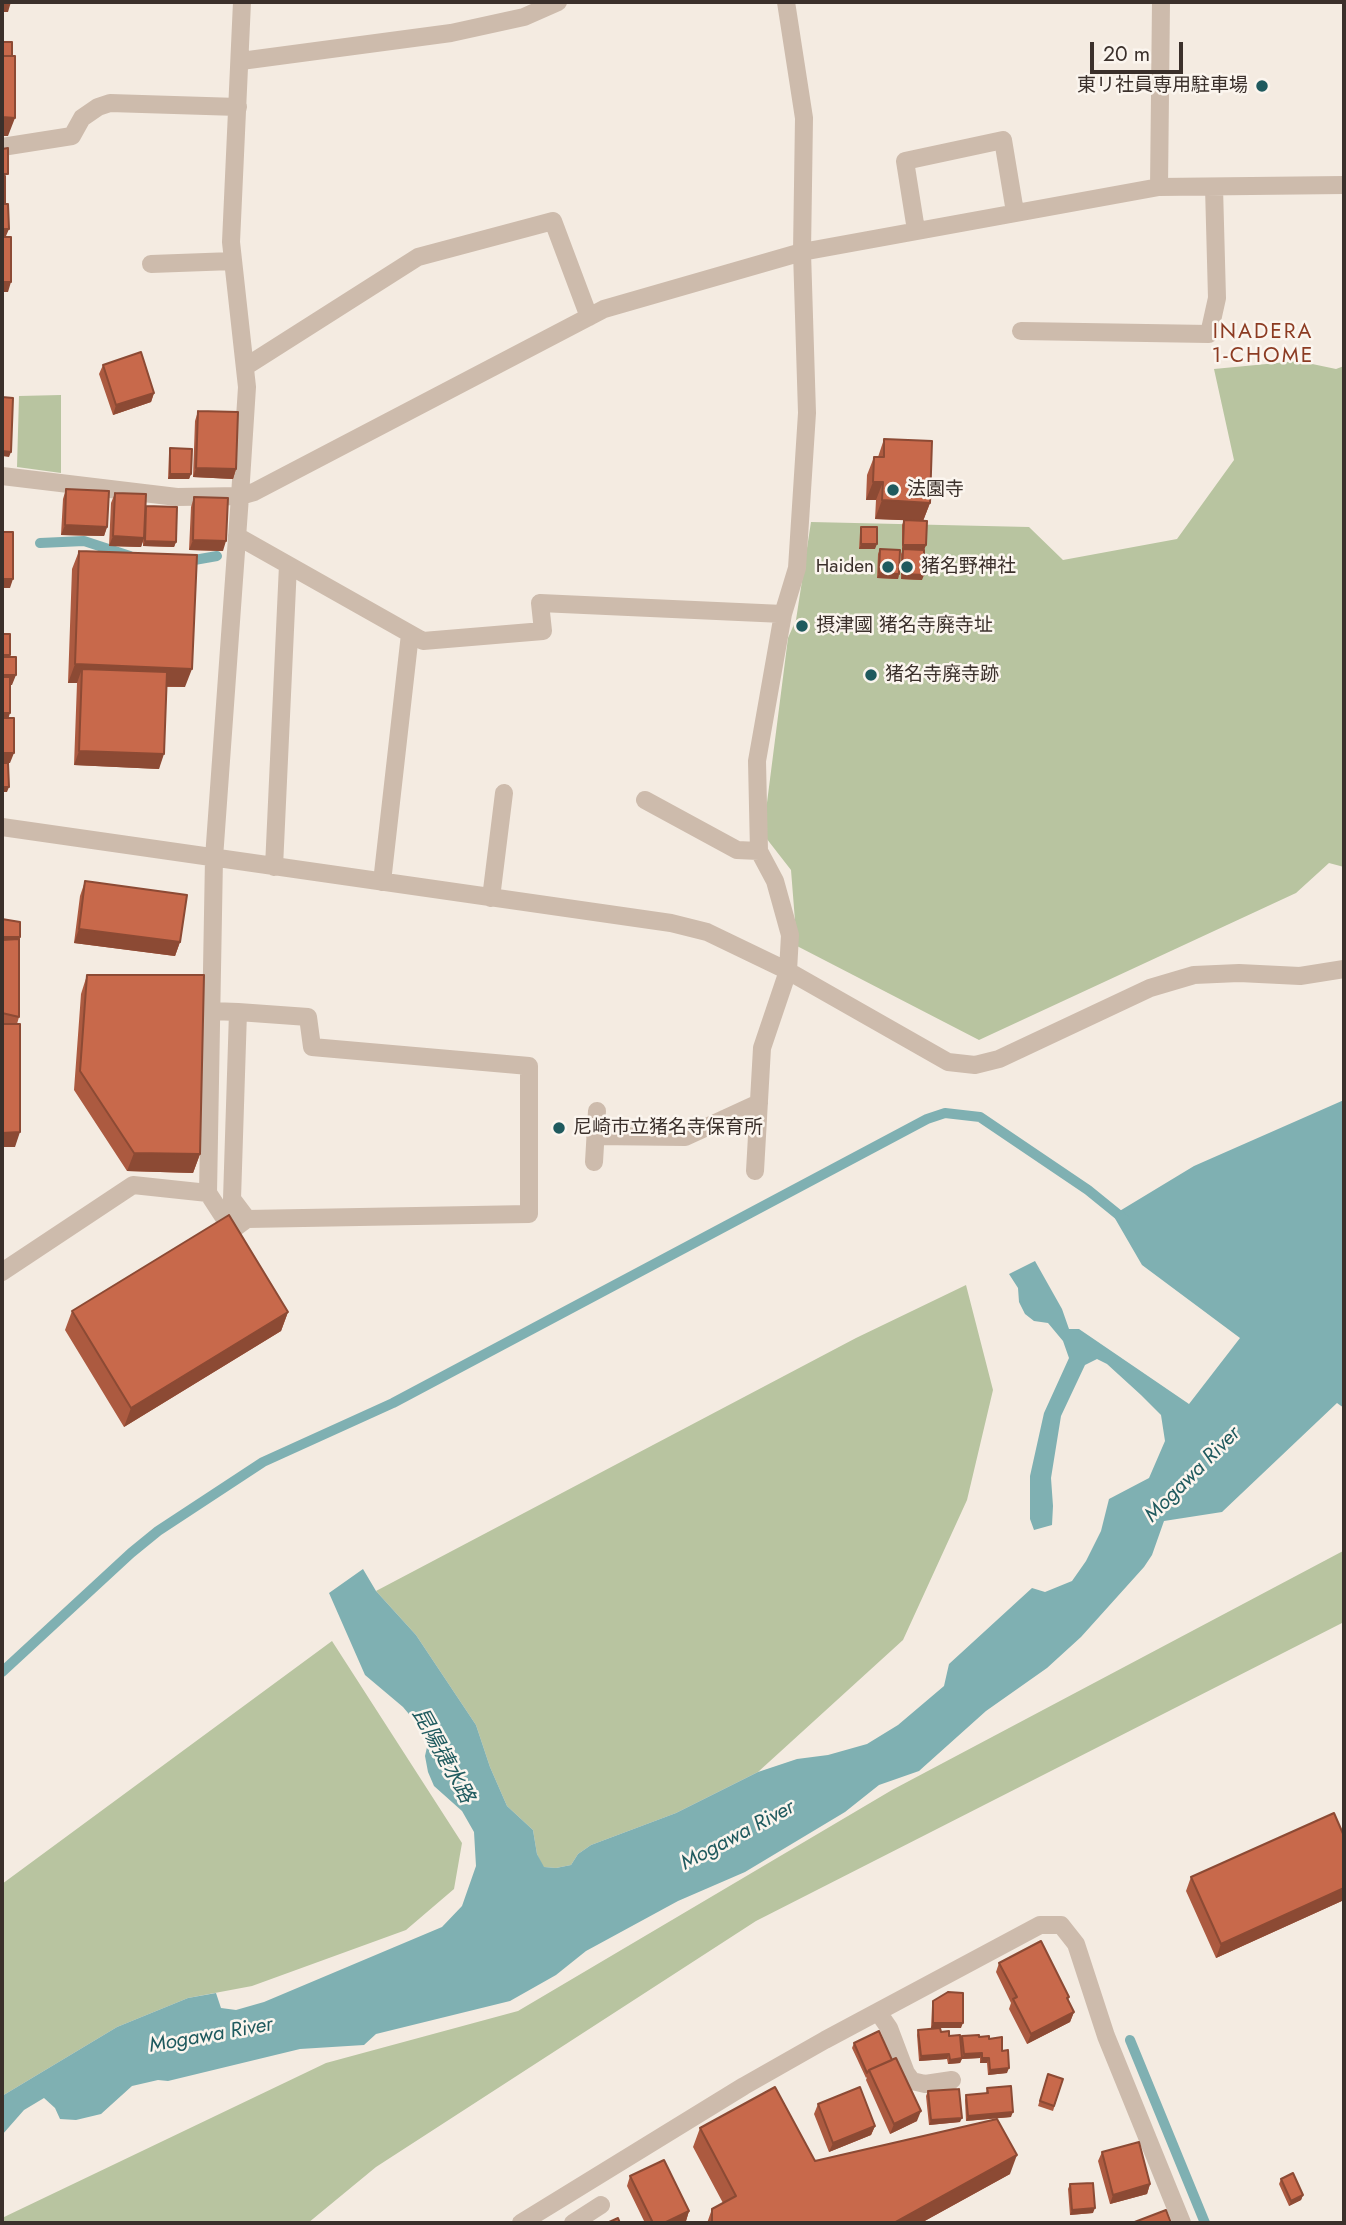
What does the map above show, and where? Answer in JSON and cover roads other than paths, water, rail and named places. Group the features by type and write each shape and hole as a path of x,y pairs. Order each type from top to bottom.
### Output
{"street":[{"path":"211,1011 308,1017 312,1047 529,1066 529,1214 247,1219 232,1230 208,1193 211,1011 214,858 247,387 231,242 242,2"},
{"path":"240,61 451,33 524,17 558,2"},
{"path":"755,1171 762,1048 788,971 790,935 775,881 759,851 757,761 783,614 797,568 807,413 802,252 804,118 786,2"},
{"path":"1159,187 1161,2"},
{"path":"2,147 72,136 82,118 98,107 110,103 238,107"},
{"path":"916,230 905,160 1003,140 1015,212"},
{"path":"2,476 177,497 240,496 254,492 604,309 802,252 1159,187 1344,185"},
{"path":"1021,331 1209,334 1217,298 1214,187"},
{"path":"245,367 418,257 554,221 589,317"},
{"path":"150,264 233,261"},
{"path":"237,536 423,641 543,631 540,603 783,614"},
{"path":"274,867 288,565"},
{"path":"382,882 410,634"},
{"path":"491,898 504,793"},
{"path":"645,800 737,850 759,851"},
{"path":"2,827 671,923 708,933 788,971 948,1062 975,1065 999,1059 1150,988 1194,975 1239,973 1300,976 1344,969"},
{"path":"238,1012 232,1199 247,1219"},
{"path":"595,1136 685,1137 759,1103"},
{"path":"594,1162 597,1111"},
{"path":"2,1272 133,1185 208,1193"},
{"path":"521,2223 744,2086 1040,1925 1061,1924 1076,1944 1111,2049 1182,2223"},
{"path":"878,2012 889,2028 906,2073 912,2081 925,2084 952,2080"},
{"path":"573,2223 601,2205"}],"water":[{"path":"1344,1100 1344,1408 1337,1403 1222,1512 1164,1521 1152,1555 1144,1567 1081,1637 1047,1668 986,1711 919,1771 879,1785 845,1812 745,1872 678,1901 586,1951 556,1975 510,2001 376,2034 364,2045 300,2049 168,2081 158,2080 132,2086 101,2114 76,2120 60,2119 55,2108 44,2098 24,2110 2,2135 2,2096 117,2027 188,1998 216,1993 221,2008 236,2010 264,2002 442,1927 462,1906 476,1866 474,1832 462,1811 434,1786 425,1756 429,1738 403,1707 365,1675 329,1593 363,1569 376,1591 416,1635 476,1725 507,1806 533,1830 537,1854 544,1867 571,1865 578,1854 591,1845 676,1813 758,1772 797,1759 828,1755 867,1744 898,1725 944,1686 949,1664 1032,1588 1045,1592 1072,1581 1101,1531 1109,1499 1149,1478 1165,1441 1161,1415 1141,1395 1107,1364 1097,1359 1085,1365 1061,1416 1051,1478 1052,1525 1034,1530 1030,1519 1030,1476 1044,1413 1069,1358 1063,1341 1048,1323 1034,1321 1025,1314 1019,1302 1018,1288 1009,1274 1035,1261 1062,1309 1069,1329 1079,1329 1189,1404 1240,1338 1142,1265 1113,1215 1194,1166"}],"waterway":[{"path":"40,543 84,541 130,556"},
{"path":"183,562 217,556"},
{"path":"2,1672 158,1531 263,1462 393,1403 927,1119 945,1113 980,1117 1088,1190 1125,1220"},
{"path":"1130,2040 1205,2223"}],"place":[{"name":"東リ社員専用駐車場","path":"1262,86"},
{"name":"法園寺","path":"893,490"},
{"name":"Haiden","path":"888,567"},
{"name":"猪名野神社","path":"907,567"},
{"name":"摂津國 猪名寺廃寺址","path":"802,626"},
{"name":"猪名寺廃寺跡","path":"871,675"},
{"name":"尼崎市立猪名寺保育所","path":"559,1128"}],"district":[{"name":"INADERA 1-CHOME","path":"1263,345"}],"water label":[{"name":"Mogawa River","path":"1193,1475"},
{"name":"昆陽捷水路","path":"442,1756"},
{"name":"Mogawa River","path":"738,1836"},
{"name":"Mogawa River","path":"211,2036"}]}
